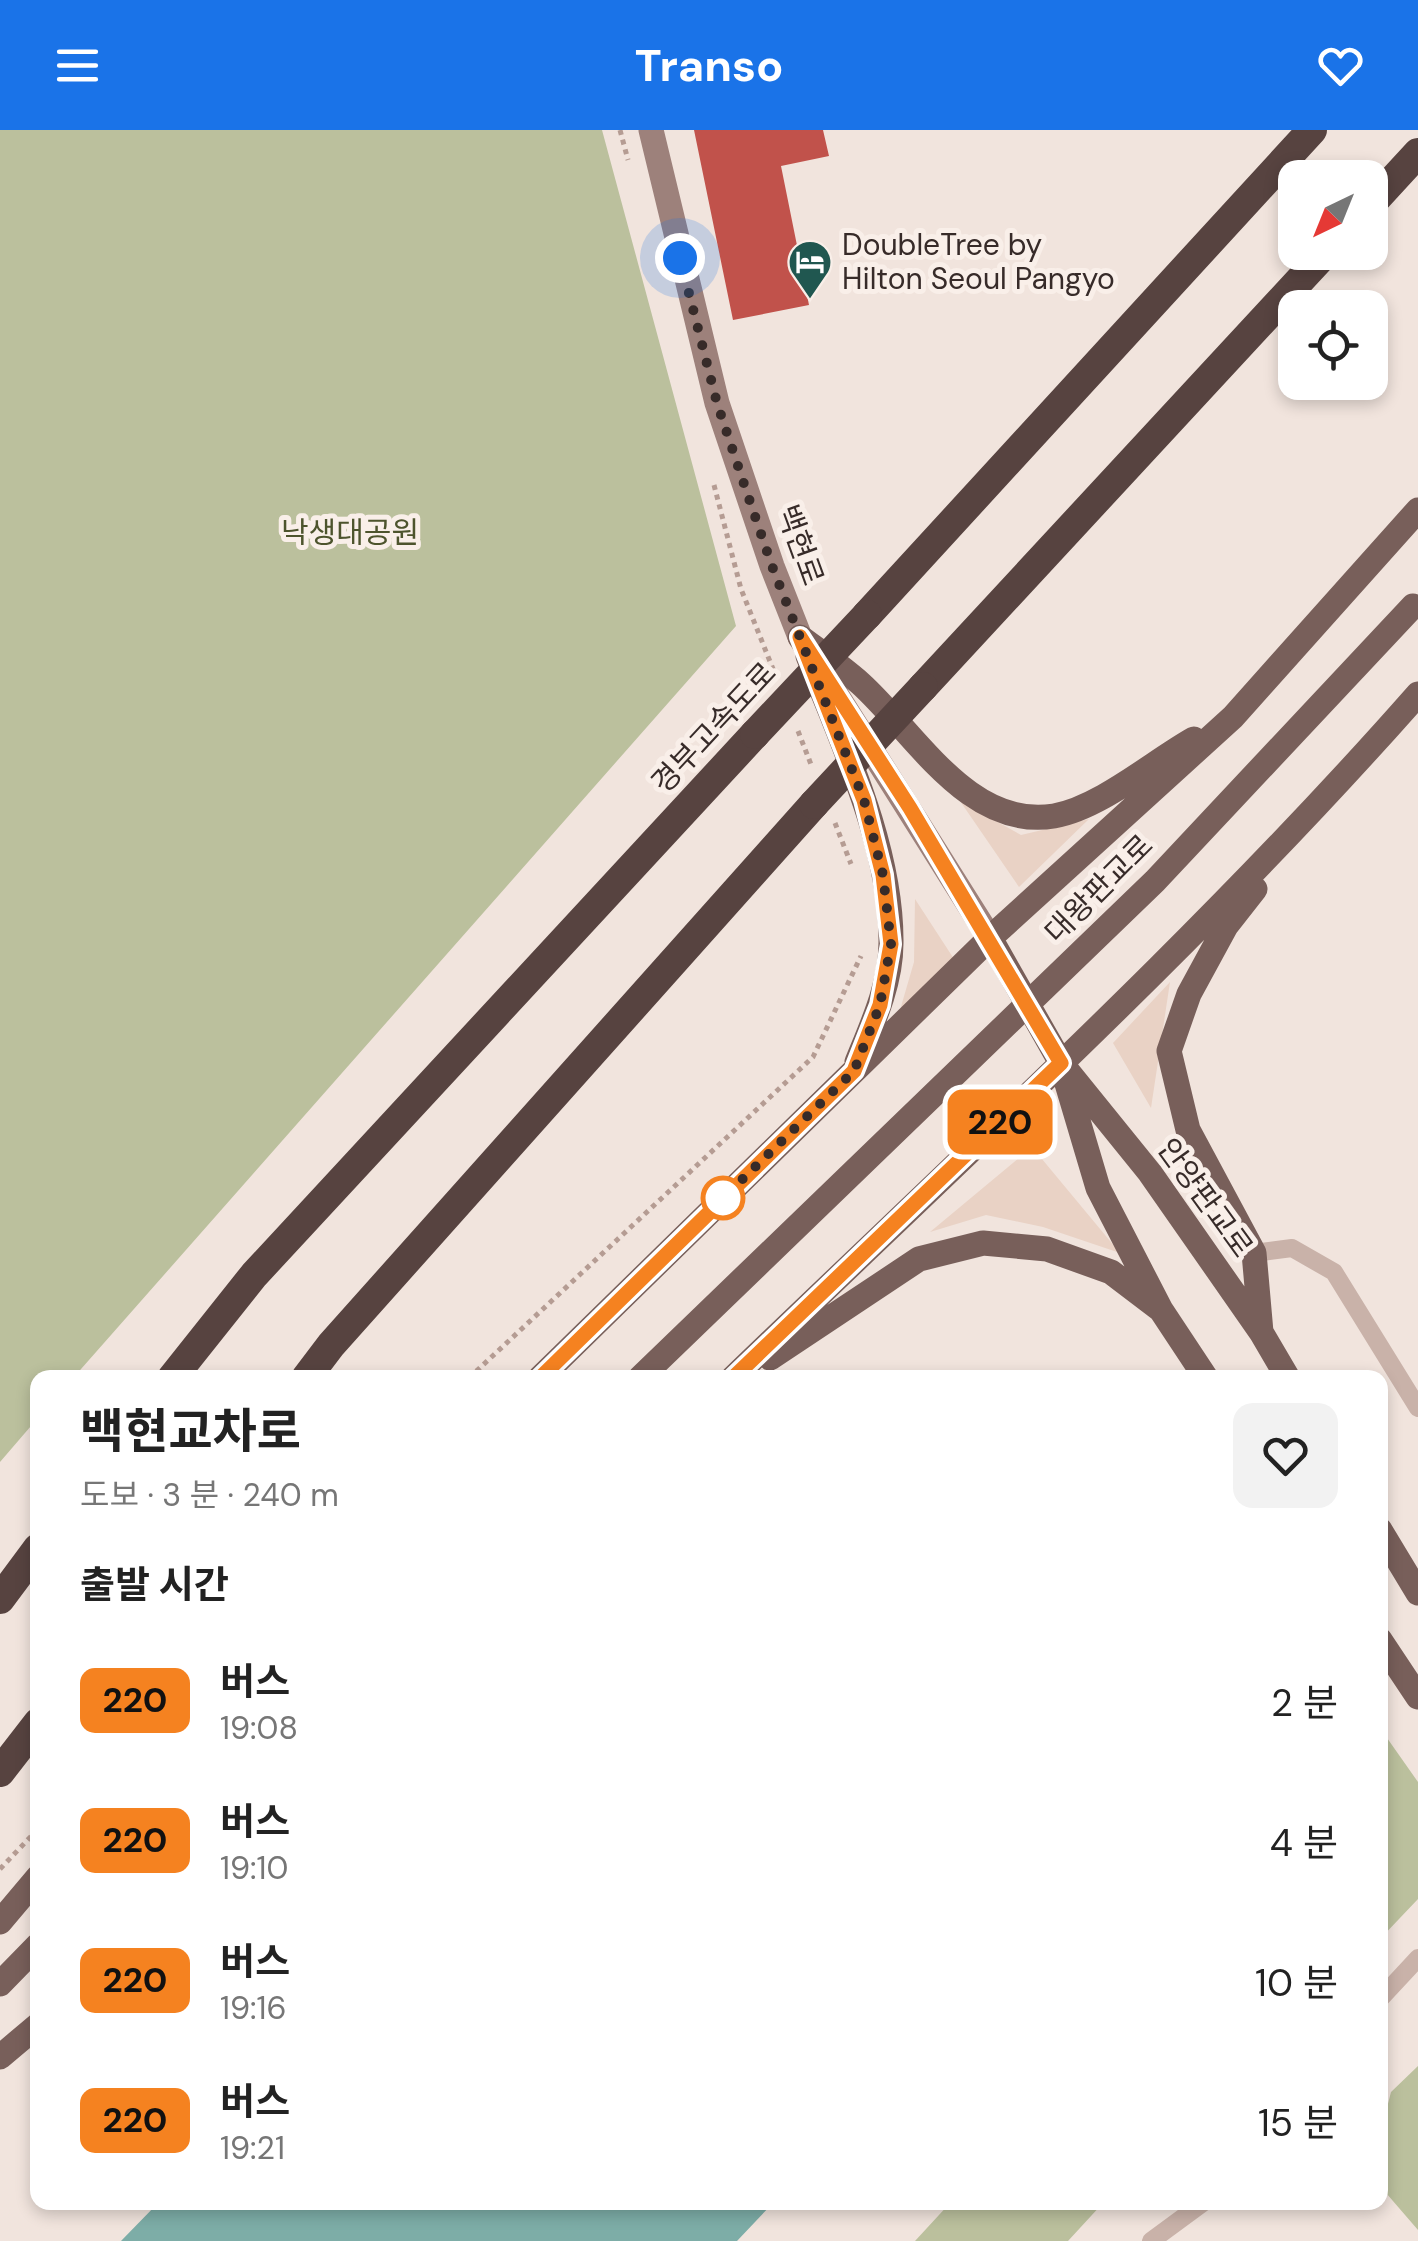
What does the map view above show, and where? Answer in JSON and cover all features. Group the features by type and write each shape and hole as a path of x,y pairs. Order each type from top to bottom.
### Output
{"highway":[{"name":"경부고속도로","path":"178,1370 254,1275 1312,130"},
{"path":"1388,186 1418,153"},
{"path":"312,1370 814,804 1309,270"},
{"path":"0,1600 30,1559"},
{"path":"0,1772 30,1733"}],"main road":[{"name":"백현로","path":"651,130 717,403 766,551 800,637 990,938"},
{"name":"대왕판교로","path":"548,1370 990,938 1233,717 1418,510"},
{"name":"대왕판교로","path":"648,1370 1156,881 1416,603"},
{"path":"800,637 860,683 965,792 1019,817 1056,816 1116,790 1160,758 1233,717"},
{"path":"800,637 864,800 883,875 891,944 880,1005 854,1071"},
{"path":"1260,1332 1254,1253 1188,1130 1169,1051 1189,994 1226,926 1327,798 1418,694"},
{"path":"741,1370 1061,1063 1327,798"},
{"name":"안양판교로","path":"990,938 1061,1063 1150,1173 1283,1370"},
{"name":"안양판교로","path":"1061,1063 1098,1188 1161,1310 1201,1370"},
{"path":"753,1370 919,1259 983,1243 1046,1249 1111,1272 1161,1310"},
{"path":"1388,1543 1418,1593"},
{"path":"1388,1652 1418,1697"},
{"path":"0,1922 30,1886"},
{"path":"0,1984 30,1953"},
{"path":"0,2057 30,2032"}],"lane":[{"path":"1254,1253 1292,1248 1334,1272 1418,1408"},
{"path":"1388,1990 1418,1958"},
{"path":"1151,2241 1193,2210"}],"path":[{"path":"0,1869 30,1837"}],"green space":[{"name":"낙생대공원","path":"0,130 602,130 736,626 80,1370 30,1370 30,1427 0,1462"},
{"path":"1388,1739 1418,1782 1418,1899 1388,1931"},
{"path":"1418,2066 1418,2230 1388,2195 1391,2092"},
{"path":"943,2210 1097,2210 1068,2241 915,2241"}],"shaded area":[{"path":"960,801 1021,835 1089,819 1019,887"},
{"path":"915,899 954,959 900,1010 914,962"},
{"path":"1170,982 1151,1108 1113,1043"},
{"path":"1032,1147 1120,1253 1043,1227 986,1215 930,1232"}],"water":[{"path":"150,2210 766,2210 737,2241 121,2241"}],"building":[{"path":"694,130 823,130 829,156 781,166 809,305 733,320"}],"bus line":[{"name":"220","path":"548,1370 854,1071 880,1005 891,944 883,875 864,800 800,637 990,938 1061,1063 741,1370"}],"place":[{"name":"DoubleTree by Hilton Seoul Pangyo","path":"810,300"}],"route":[{"path":"680,258 717,403 746,490 864,800 883,875 891,944 880,1005 854,1071 723,1198"}]}
